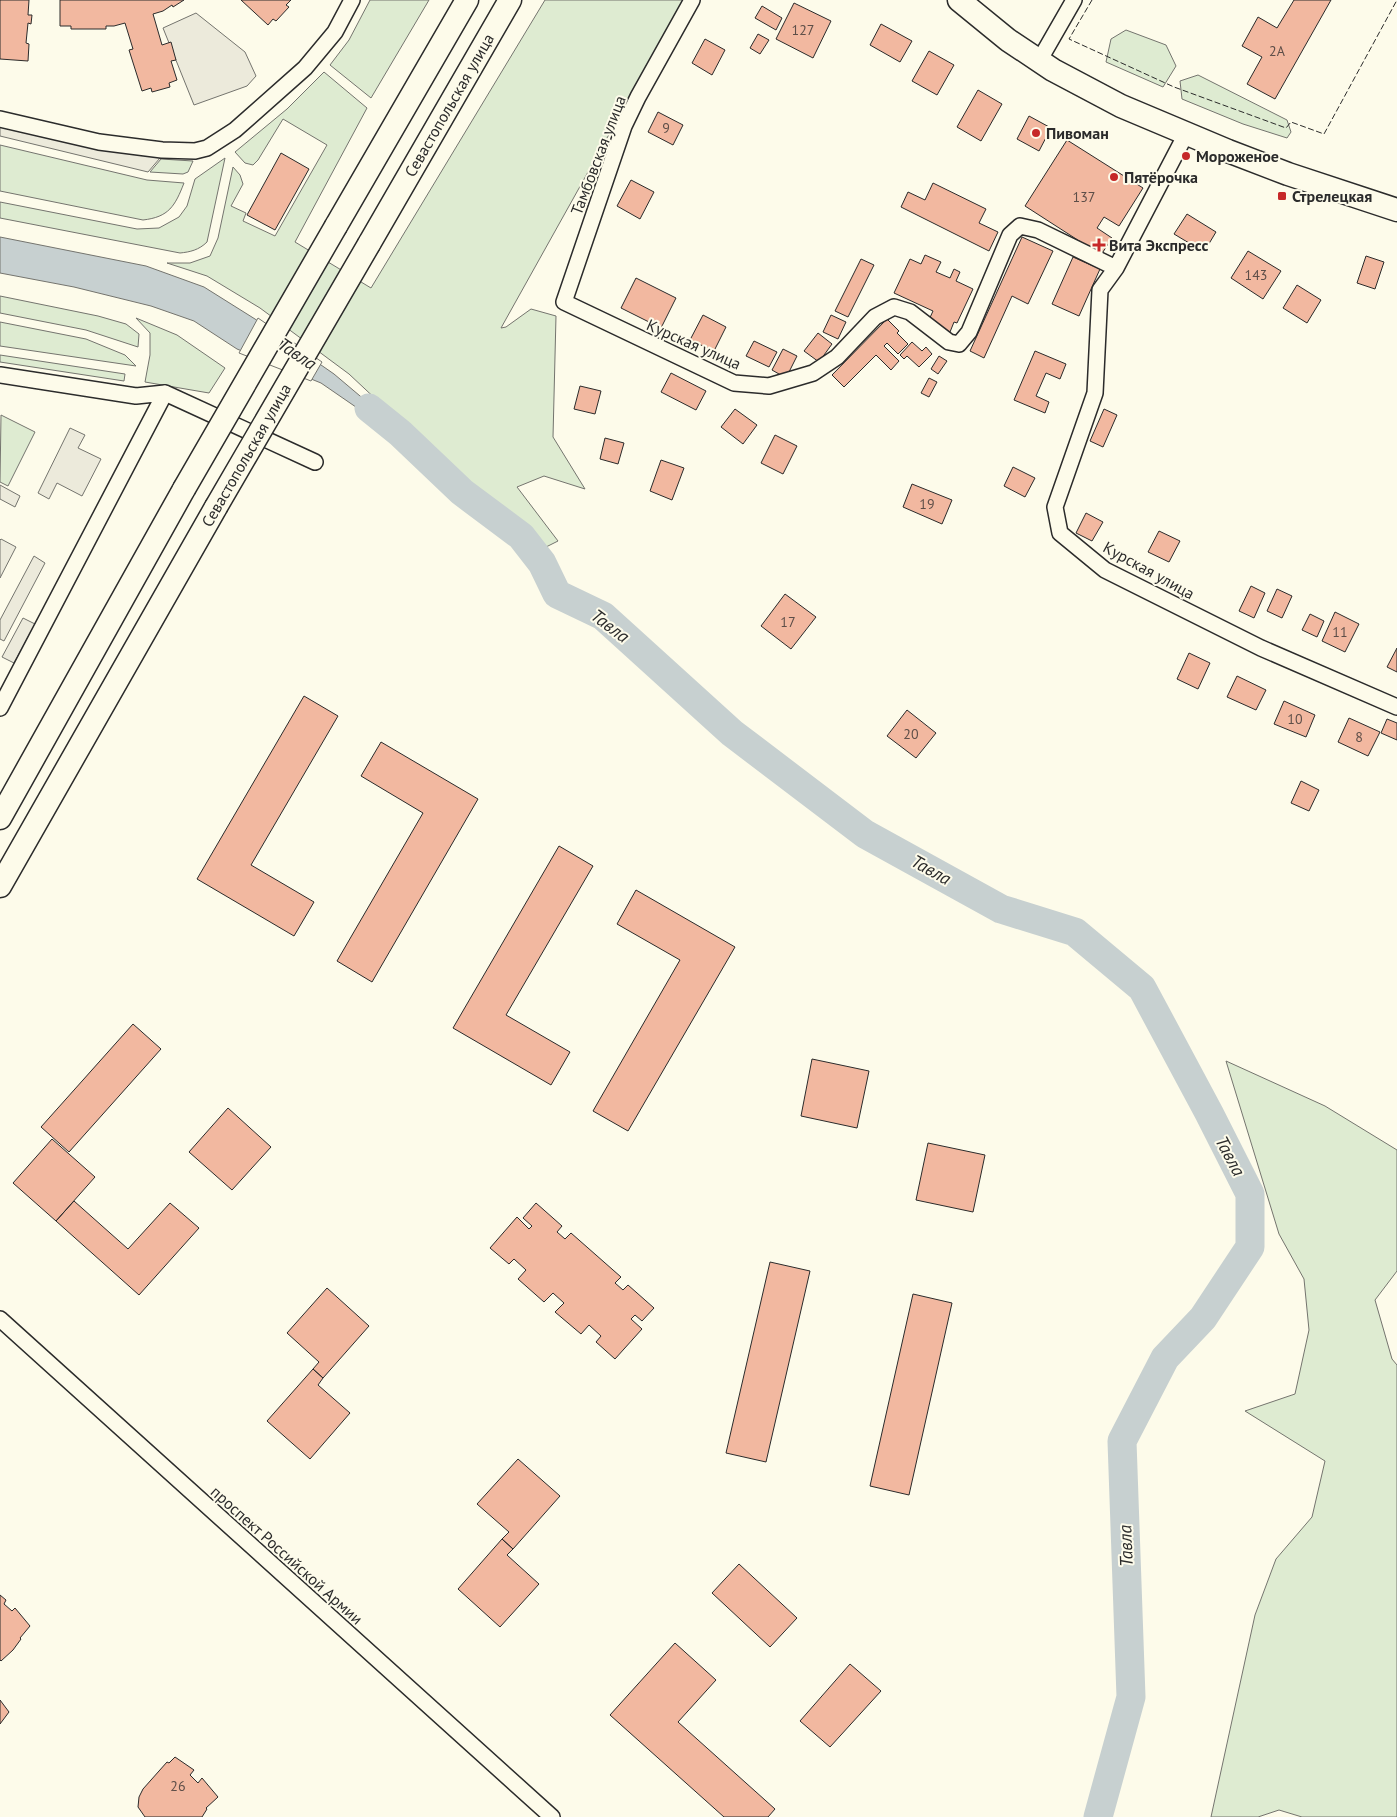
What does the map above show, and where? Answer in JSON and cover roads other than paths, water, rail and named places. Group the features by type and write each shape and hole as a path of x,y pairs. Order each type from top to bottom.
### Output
{"main road":[{"path":"0,818 184,489 467,0"},
{"name":"Севастопольская улица","path":"0,886 216,507 510,0"},
{"path":"959,0 1008,40 1038,61 1076,84 1121,106 1288,174 1397,210"}],"street":[{"path":"0,119 99,142 162,150 195,151 207,148 235,130 305,68 335,32 352,0"},
{"name":"Тамбовская улица","path":"564,302 624,126 692,0"},
{"path":"1038,61 1074,0"},
{"name":"Курская улица","path":"1186,134 1116,268 1100,290 1094,393 1054,507 1060,533 1105,570 1261,648 1397,707"},
{"name":"Курская улица","path":"564,302 734,383 769,386 813,373 837,357 875,316 894,307 910,312 950,342 958,344 969,332 1010,235 1020,226 1038,230 1116,268"},
{"path":"0,375 136,396 165,393 315,462"},
{"path":"0,708 165,393"},
{"name":"проспект Российской Армии","path":"0,1319 552,1817"}],"water":[{"path":"0,237 146,266 204,287 255,319 334,374 379,412 400,433 366,414 321,383 237,349 194,321 151,306 74,287 0,273"}],"waterway":[{"name":"Тавла","path":"369,408 400,433 462,492 521,536 542,563 557,594 603,616 732,733 865,834 1001,909 1075,932 1142,988 1209,1113 1250,1194 1250,1247 1203,1318 1165,1358 1122,1441 1131,1697 1098,1817"}],"place":[{"name":"Пивоман","path":"1036,133"},
{"name":"Мороженое","path":"1186,156"},
{"name":"Пятёрочка","path":"1114,177"},
{"name":"Стрелецкая","path":"1282,196"},
{"name":"Вита Экспресс","path":"1099,245"}]}
